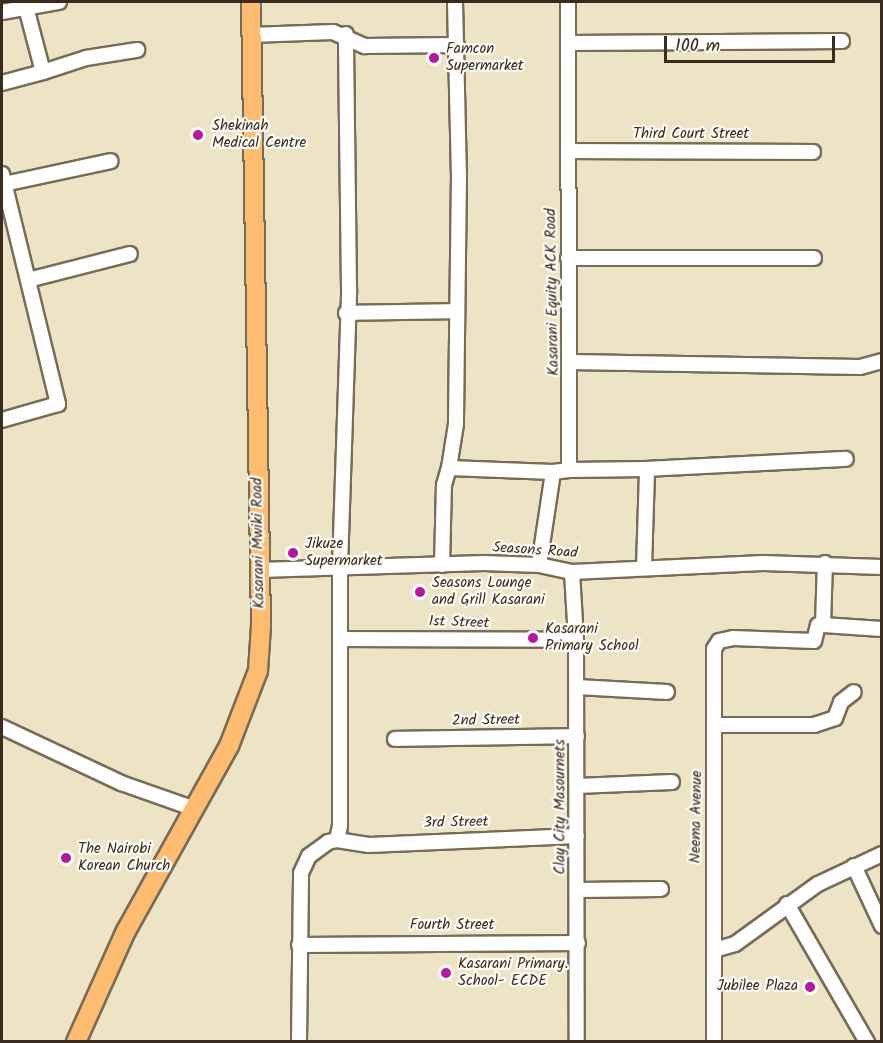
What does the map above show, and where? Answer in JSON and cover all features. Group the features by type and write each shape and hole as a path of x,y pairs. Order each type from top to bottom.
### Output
{"main road":[{"name":"Kasarani Mwiki Road","path":"76,1041 126,931 195,809 238,726 258,671 259,570 251,2"}],"street":[{"path":"2,12 59,2"},
{"path":"442,565 444,485 456,424 457,45 455,2"},
{"name":"Kasarani Equity ACK Road","path":"568,2 569,470"},
{"path":"26,7 43,72"},
{"path":"251,35 346,34 365,46 457,45"},
{"path":"299,1041 302,873 309,856 337,840 341,787 340,567 346,313 346,34"},
{"path":"569,43 842,41"},
{"path":"2,83 86,58 137,50"},
{"name":"Third Court Street","path":"568,151 813,152"},
{"path":"2,420 58,405 3,179 111,160"},
{"path":"28,280 130,254"},
{"path":"568,258 814,258"},
{"path":"346,313 456,311"},
{"path":"570,362 860,368 882,362"},
{"path":"449,468 553,472 846,459"},
{"path":"644,567 647,469"},
{"path":"539,565 553,472"},
{"path":"825,563 823,625 882,629"},
{"name":"Seasons Road","path":"259,570 539,565 572,572 644,567 825,563 882,567"},
{"name":"Clay City Masournets","path":"572,572 577,687 577,1041"},
{"name":"Neema Avenue","path":"714,1041 717,645 723,639 814,641 818,625 823,625"},
{"name":"1st Street","path":"340,639 576,640"},
{"path":"577,687 667,692"},
{"path":"715,724 814,725 834,718 841,702 854,692"},
{"path":"2,729 111,778 195,809"},
{"name":"2nd Street","path":"395,739 577,736"},
{"path":"577,786 672,782"},
{"name":"3rd Street","path":"337,840 369,845 577,836"},
{"path":"714,950 735,944 788,904 854,866 882,854"},
{"path":"854,866 882,926"},
{"path":"578,890 661,889"},
{"path":"788,904 867,1041"},
{"name":"Fourth Street","path":"299,945 578,943"}],"place":[{"name":"Famcon Supermarket","path":"434,58"},
{"name":"Shekinah Medical Centre","path":"198,135"},
{"name":"Jikuze Supermarket","path":"293,553"},
{"name":"Seasons Lounge and Grill Kasarani","path":"420,592"},
{"name":"Kasarani Primary School","path":"533,638"},
{"name":"The Nairobi Korean Church","path":"66,858"},
{"name":"Kasarani Primary. School- ECDE","path":"446,973"},
{"name":"Jubilee Plaza","path":"810,987"}]}
